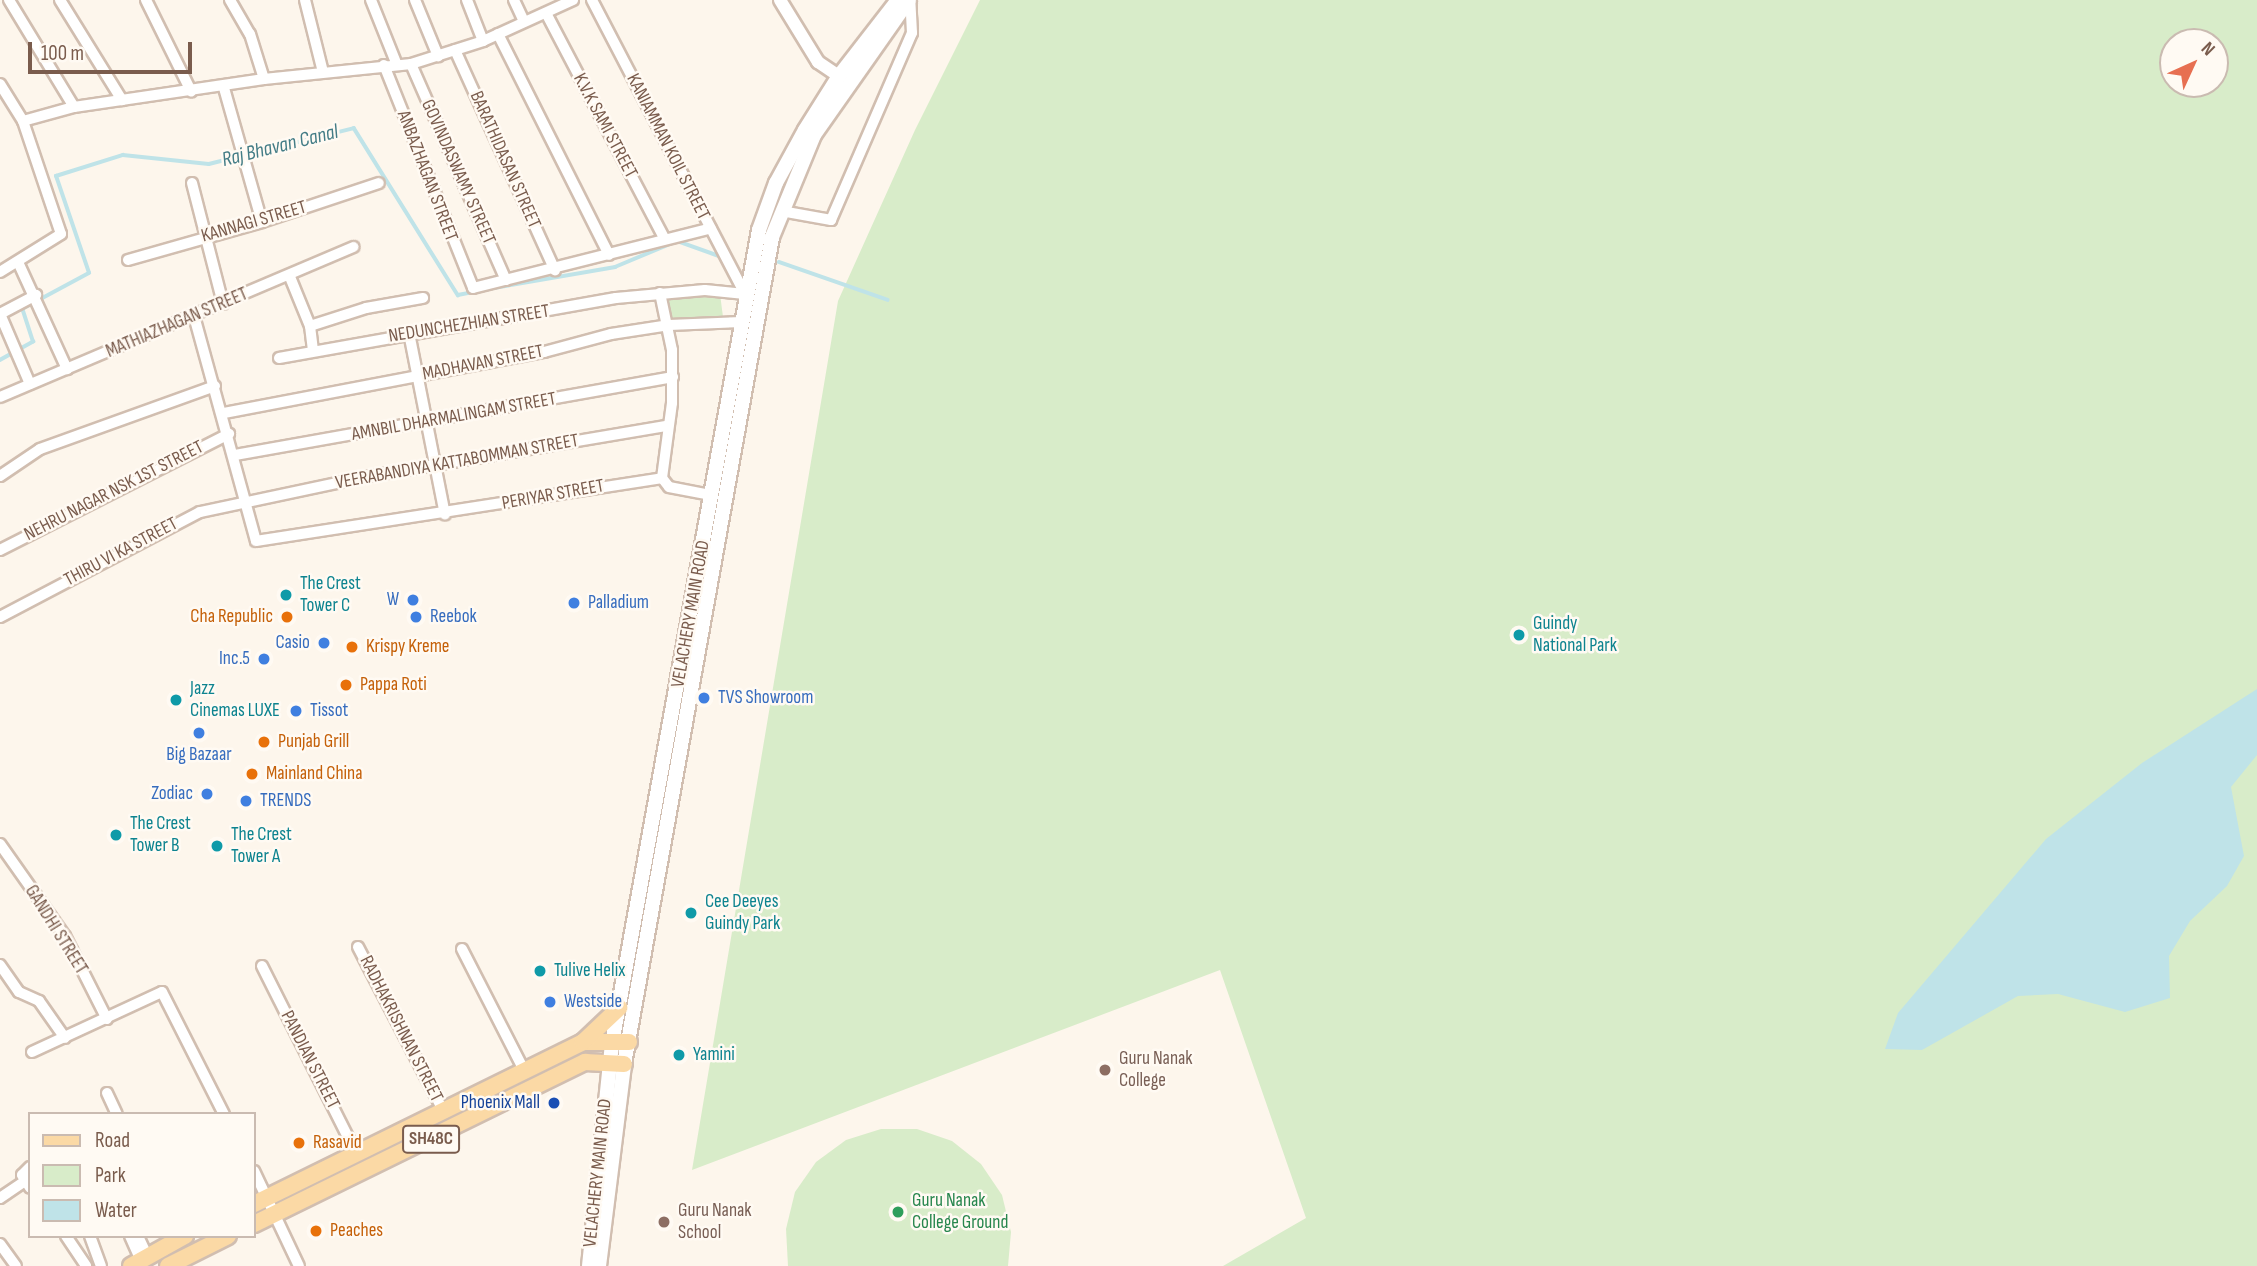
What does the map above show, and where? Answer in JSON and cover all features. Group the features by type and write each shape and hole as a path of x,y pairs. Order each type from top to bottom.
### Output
{"main road":[{"name":"VELACHERY MAIN ROAD","path":"600,1266 617,1063 612,1043 746,294 760,229 776,183 839,76 898,0"},
{"name":"VELACHERY MAIN ROAD","path":"589,1266 617,1063 629,1042 752,328 781,211 814,135 909,0"},
{"path":"583,1042 619,1008"},
{"name":"SH48C","path":"260,1201 583,1042 629,1042"},
{"name":"SH48C","path":"256,1223 585,1062 617,1063"},
{"path":"140,1261 182,1238"},
{"path":"168,1266 191,1261 225,1238"}],"street":[{"path":"9,0 74,107"},
{"path":"60,0 122,100"},
{"path":"146,0 191,91"},
{"path":"230,0 250,34 264,79"},
{"path":"305,0 323,72"},
{"path":"371,0 397,65"},
{"path":"415,0 438,55"},
{"path":"467,0 483,41"},
{"path":"514,0 524,21"},
{"name":"KANIAMMAN KOIL STREET","path":"592,0 746,294"},
{"path":"780,0 818,62 839,76"},
{"path":"781,211 831,220 912,33 909,0"},
{"path":"23,121 74,107 224,88 264,79 411,64 483,41 569,1"},
{"name":"K.V.K SAMI STREET","path":"546,13 664,238"},
{"path":"498,34 609,255"},
{"name":"BARATHIDASAN STREET","path":"455,50 555,270"},
{"name":"GOVINDASWAMY STREET","path":"411,64 506,280"},
{"name":"ANBAZHAGAN STREET","path":"384,65 472,287 506,280"},
{"path":"224,88 262,222"},
{"path":"0,272 61,236 23,121 1,89"},
{"path":"192,183 223,304"},
{"name":"KANNAGI STREET","path":"128,260 262,222 379,183"},
{"path":"506,280 555,270 664,238 710,228"},
{"name":"MATHIAZHAGAN STREET","path":"0,396 290,277 354,247"},
{"path":"18,262 36,295 68,369"},
{"path":"290,277 310,327 313,351"},
{"path":"660,293 669,325 673,377 662,478 668,487 711,495"},
{"name":"NEDUNCHEZHIAN STREET","path":"279,358 409,333 660,293 746,294"},
{"path":"30,384 0,314 36,295"},
{"path":"310,327 366,308 423,298"},
{"path":"194,316 224,413 246,499"},
{"name":"MADHAVAN STREET","path":"224,413 669,325 742,322"},
{"path":"409,333 445,514"},
{"name":"AMNBIL DHARMALINGAM STREET","path":"235,455 673,377"},
{"path":"0,476 40,449 215,386"},
{"name":"VEERABANDIYA KATTABOMMAN STREET","path":"246,499 667,426"},
{"name":"NEHRU NAGAR NSK 1ST STREET","path":"0,550 229,434"},
{"name":"PERIYAR STREET","path":"246,499 256,541 445,514 662,478"},
{"name":"THIRU VI KA STREET","path":"0,617 149,535 200,512 246,499"},
{"name":"GANDHI STREET","path":"0,844 65,936 107,1018"},
{"name":"RADHAKRISHNAN STREET","path":"358,947 444,1112"},
{"path":"462,949 525,1072"},
{"path":"0,965 19,992 39,1001 65,1038"},
{"name":"PANDIAN STREET","path":"262,966 357,1155"},
{"path":"32,1052 162,992 223,1112"},
{"path":"107,1093 116,1112"},
{"path":"0,1198 27,1185 22,1175 28,1169"},
{"path":"256,1181 260,1201 275,1214 299,1266"},
{"path":"67,1238 86,1266"},
{"path":"91,1238 101,1266"},
{"path":"131,1238 140,1261"},
{"path":"138,1238 140,1261"},
{"path":"0,1244 16,1266"}],"green space":[{"name":"Guindy National Park","path":"980,0 2257,0 2257,1266 1223,1266 1306,1218 1220,970 692,1170 838,301 915,130"},
{"path":"720,294 723,317 671,321 664,295"},
{"name":"Guru Nanak College Ground","path":"881,1129 917,1129 952,1141 981,1164 1002,1195 1011,1232 1008,1266 788,1266 786,1229 795,1192 816,1162 846,1140"}],"water":[{"path":"2257,689 2257,755 2231,787 2244,856 2227,886 2190,921 2169,956 2170,998 2125,1012 2058,994 2018,996 1922,1050 1885,1049 1898,1013 2046,839 2142,763"}],"waterway":[{"name":"Raj Bhavan Canal","path":"0,360 33,342 22,309 89,273 56,176 123,155 209,164 354,128 458,295 474,292"},
{"name":"Raj Bhavan Canal","path":"677,241 722,257"},
{"name":"Raj Bhavan Canal","path":"488,289 615,267 670,244"},
{"name":"Raj Bhavan Canal","path":"779,262 888,300"}],"place":[{"name":"The Crest Tower C","path":"286,595"},
{"name":"W","path":"413,600"},
{"name":"Palladium","path":"574,603"},
{"name":"Cha Republic","path":"287,617"},
{"name":"Reebok","path":"416,617"},
{"name":"Guindy National Park","path":"1519,635"},
{"name":"Casio","path":"324,643"},
{"name":"Krispy Kreme","path":"352,647"},
{"name":"Inc.5","path":"264,659"},
{"name":"Pappa Roti","path":"346,685"},
{"name":"TVS Showroom","path":"704,698"},
{"name":"Jazz Cinemas LUXE","path":"176,700"},
{"name":"Tissot","path":"296,711"},
{"name":"Big Bazaar","path":"199,733"},
{"name":"Punjab Grill","path":"264,742"},
{"name":"Mainland China","path":"252,774"},
{"name":"Zodiac","path":"207,794"},
{"name":"TRENDS","path":"246,801"},
{"name":"The Crest Tower B","path":"116,835"},
{"name":"The Crest Tower A","path":"217,846"},
{"name":"Cee Deeyes Guindy Park","path":"691,913"},
{"name":"Tulive Helix","path":"540,971"},
{"name":"Westside","path":"550,1002"},
{"name":"Yamini","path":"679,1055"},
{"name":"Guru Nanak College","path":"1105,1070"},
{"name":"Phoenix Mall","path":"554,1103"},
{"name":"Rasavid","path":"299,1143"},
{"name":"Guru Nanak College Ground","path":"898,1212"},
{"name":"Guru Nanak School","path":"664,1222"},
{"name":"Peaches","path":"316,1231"}]}
